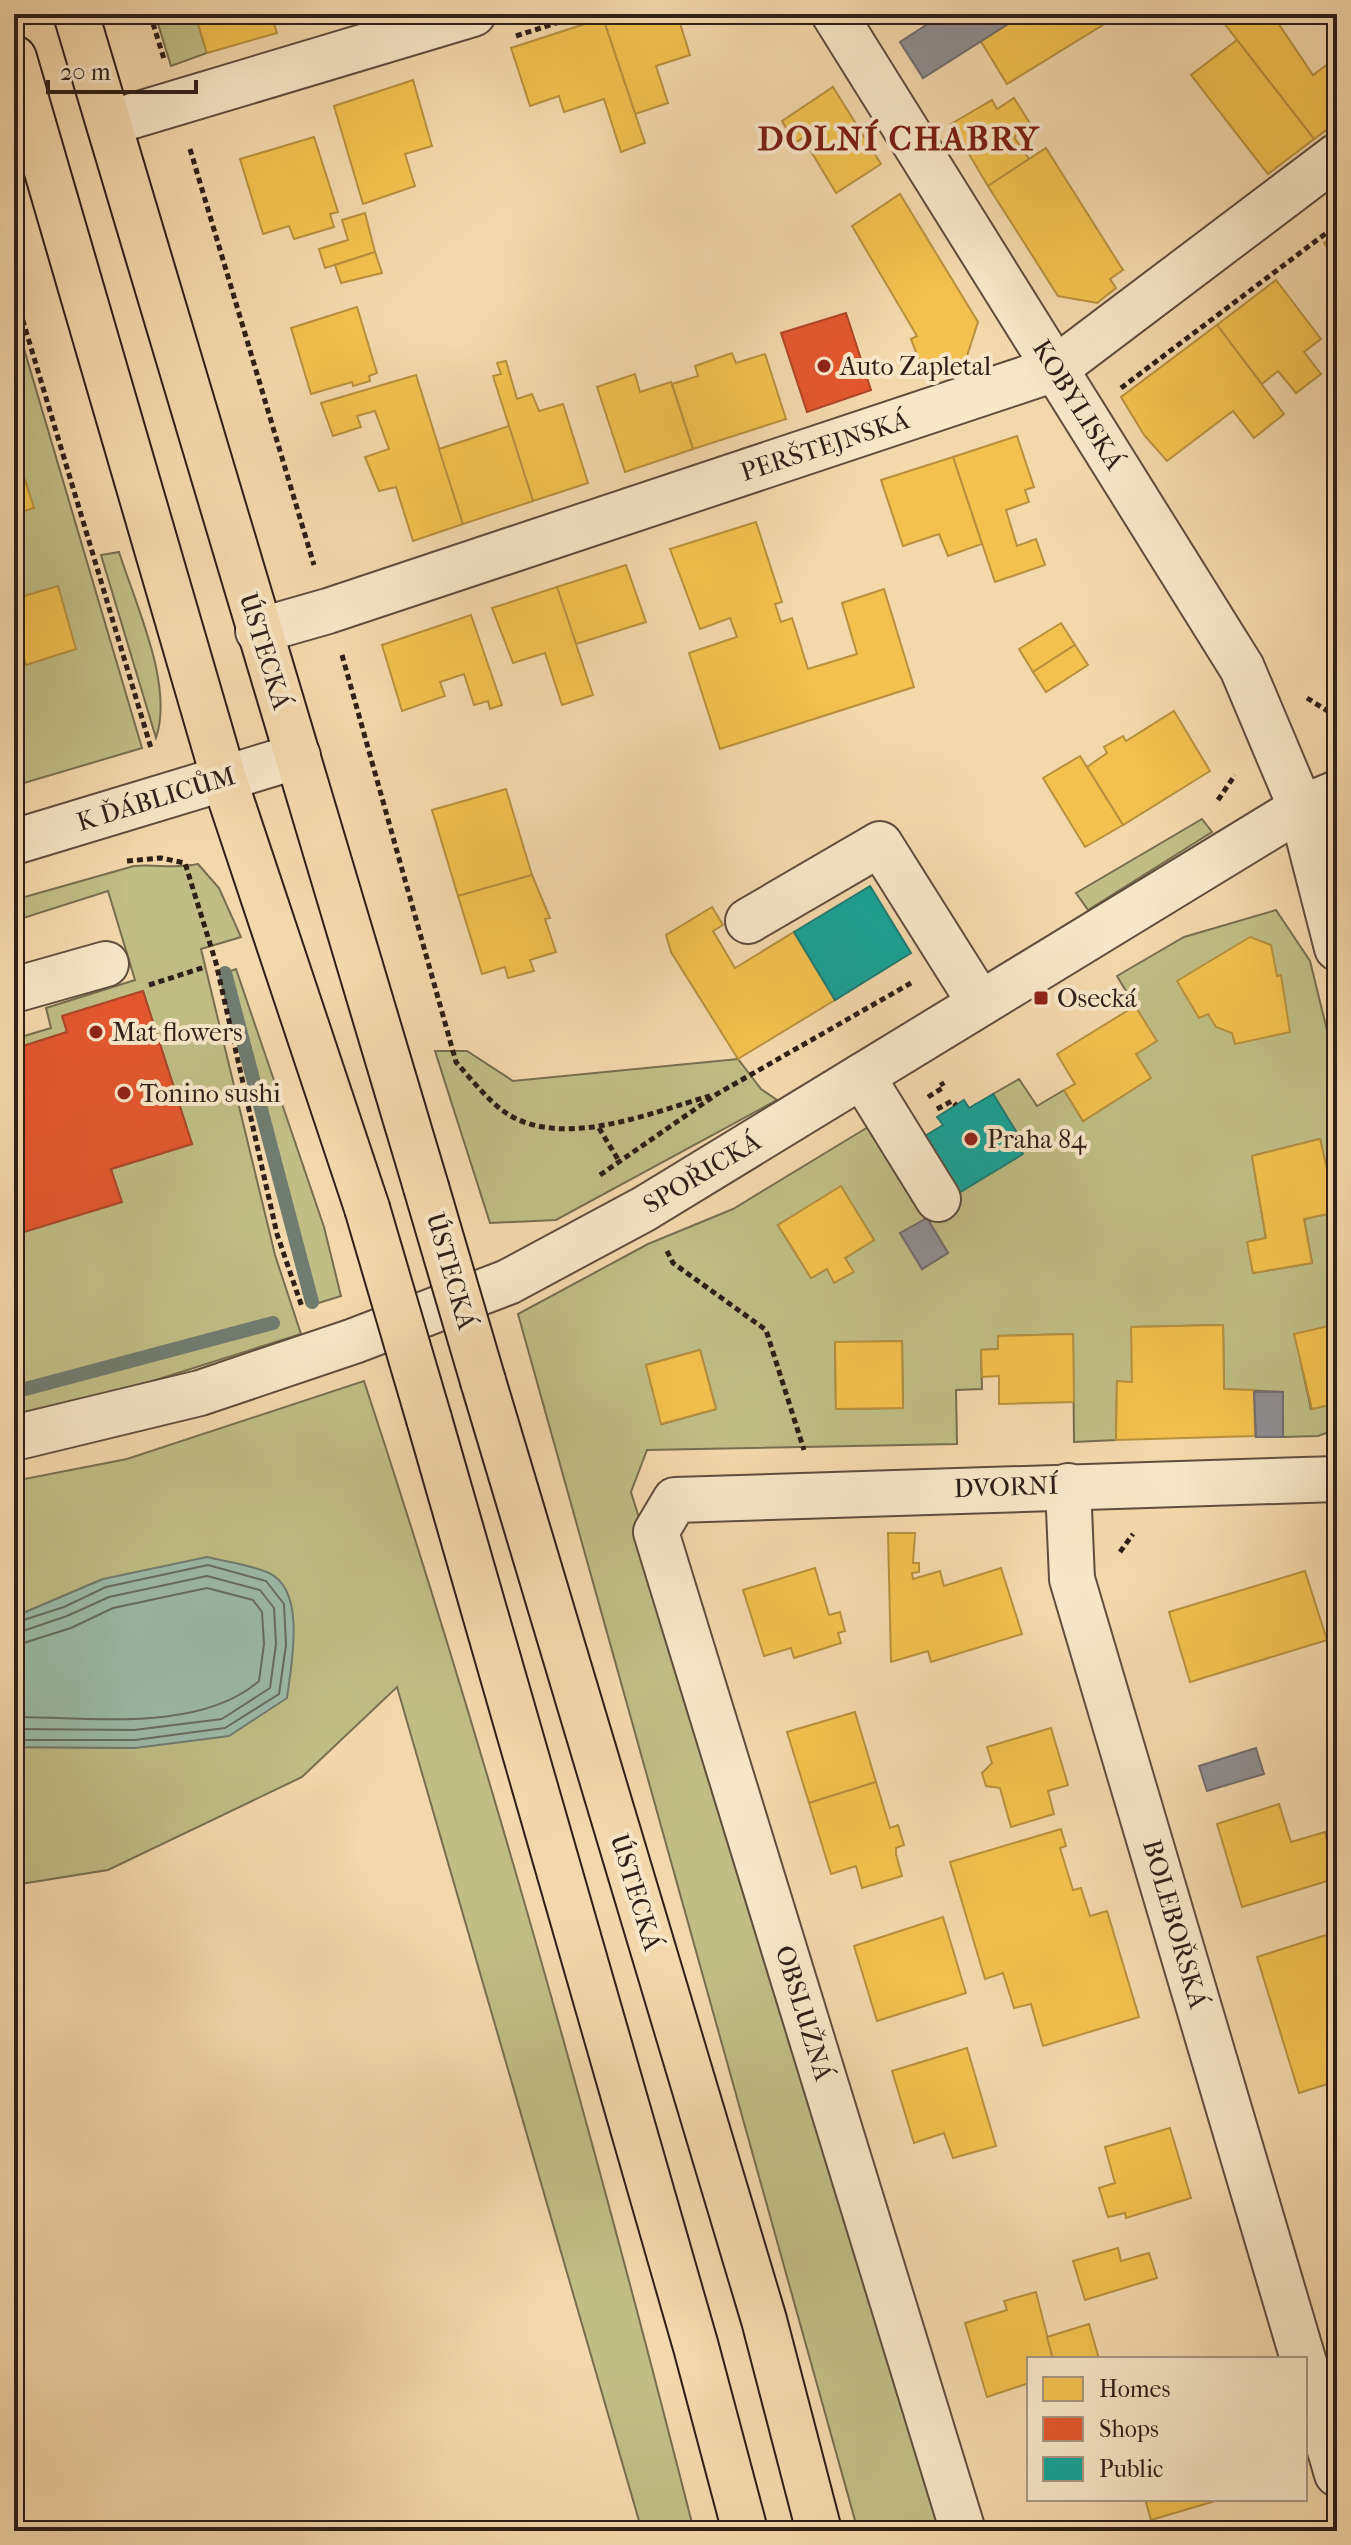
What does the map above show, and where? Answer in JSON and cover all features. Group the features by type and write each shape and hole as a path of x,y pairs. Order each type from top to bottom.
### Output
{"main road":[{"name":"ÚSTECKÁ","path":"76,14 764,2320 819,2531"},
{"path":"14,58 224,779 367,1208 692,2332 745,2531"}],"street":[{"path":"109,123 473,14"},
{"name":"KOBYLISKÁ","path":"834,14 1242,668 1319,801"},
{"name":"PERŠTEJNSKÁ","path":"258,631 328,611 1055,369 1337,156"},
{"name":"K ĎÁBLICŮM","path":"14,842 298,756"},
{"path":"1319,801 1337,948"},
{"name":"SPOŘICKÁ","path":"14,1438 200,1393 354,1341 508,1282 644,1209 980,1003 1319,801"},
{"path":"748,921 880,844 980,1003"},
{"path":"14,990 106,964"},
{"path":"862,1076 938,1199"},
{"name":"DVORNÍ","path":"675,1500 818,1493 1337,1479"},
{"name":"BOLEBOŘSKÁ","path":"1068,1486 1072,1579 1302,2357"},
{"name":"OBSLUŽNÁ","path":"675,1500 656,1532 963,2531"},
{"path":"1307,2372 1337,2474"}],"path":[{"path":"150,14 328,611 456,1062 499,1108 537,1127 599,1128 717,1094"},
{"path":"1113,394 1337,225"},
{"path":"14,291 151,748"},
{"path":"1300,688 1308,699 1337,717"},
{"path":"1214,806 1239,769"},
{"path":"120,861 161,858 185,863 216,963 277,1234 304,1313"},
{"path":"595,1179 618,1159 717,1094 953,959"},
{"path":"172,978 205,967"},
{"path":"599,1128 625,1171"},
{"path":"673,1263 766,1330 818,1493"},
{"path":"1117,1560 1140,1526"}],"shaded area":[{"path":"155,14 195,14 207,53 171,66"},
{"path":"14,315 142,748 14,786"},
{"path":"119,552 156,669 160,717 156,738 101,555"},
{"path":"1202,819 1212,832 1088,910 1076,893"},
{"path":"198,864 219,888 241,937 201,949 275,1255 301,1334 140,1385 14,1416 14,1235 121,1202 111,1169 192,1144 143,991 63,1016 67,1032 14,1049 14,1039 51,1028 46,1008 135,980 108,891 14,921 14,900 134,866"},
{"path":"1276,910 1310,961 1337,1071 1337,1324 1295,1335 1311,1409 1337,1403 1337,1429 1318,1436 1283,1437 1283,1392 1224,1389 1223,1325 1132,1327 1132,1382 1117,1382 1116,1440 1074,1442 1073,1334 999,1336 998,1349 981,1350 982,1389 956,1390 957,1444 647,1450 631,1492 951,2531 858,2531 518,1314 648,1244 733,1209 873,1124 929,1212 959,1193 1017,1133 993,1094 1019,1079 1037,1106 1064,1090 1083,1121 1150,1078 1136,1054 1156,1041 1117,976 1184,937","holes":["1320,1139 1336,1212 1304,1219 1312,1263 1253,1273 1248,1242 1266,1238 1252,1156","841,1187 874,1240 845,1258 853,1271 835,1282 827,1269 811,1278 778,1225","927,1218 948,1253 922,1269 901,1233","902,1341 903,1408 836,1409 835,1343","700,1350 716,1409 662,1424 646,1365"]},
{"path":"236,969 324,1227 341,1296 309,1306 222,974"},
{"path":"435,1051 467,1051 513,1081 738,1059 761,1089 777,1100 556,1220 490,1223"},
{"path":"364,1381 498,1810 619,2242 694,2531 642,2531 397,1687 302,1777 108,1870 14,1885 14,1747 135,1748 103,1579 14,1617 14,1481 127,1459"}],"water":[{"path":"207,1557 262,1570 281,1582 288,1596 294,1630 287,1698 229,1736 135,1748 14,1747 14,1617 103,1579"}],"building: Homes":[{"path":"195,14 271,14 277,33 207,53"},
{"path":"615,14 677,14 690,55 656,66 668,103 635,114 603,18"},
{"path":"1024,14 1108,14 1111,20 1007,84 980,40"},
{"path":"1217,14 1272,14 1313,75 1337,57 1337,122 1314,139"},
{"path":"603,18 645,143 621,152 604,99 564,112 559,96 530,106 511,48"},
{"path":"1237,40 1314,139 1268,174 1191,75"},
{"path":"413,80 432,146 405,154 415,186 363,204 334,106"},
{"path":"833,87 881,164 836,193 803,138 795,143 782,121"},
{"path":"1014,98 1031,125 1014,137 1029,159 988,186 951,124 992,100 997,109"},
{"path":"314,137 338,212 330,214 334,227 294,239 289,226 263,234 240,159"},
{"path":"1046,148 1123,270 1110,279 1116,288 1097,303 1058,296 988,186"},
{"path":"900,194 978,322 966,359 924,373 911,339 917,336 852,226"},
{"path":"365,213 375,252 325,268 319,249 348,240 342,220"},
{"path":"1337,234 1337,261 1324,243"},
{"path":"375,252 382,273 341,283 335,265"},
{"path":"1276,280 1321,339 1304,352 1321,374 1296,393 1278,371 1262,384 1217,325"},
{"path":"357,307 377,373 369,376 370,381 353,386 352,382 311,394 291,328"},
{"path":"1217,325 1284,414 1254,438 1233,411 1167,461 1144,435 1121,397"},
{"path":"732,353 736,363 765,354 786,419 693,449 672,384 698,376 695,366"},
{"path":"506,361 517,399 532,394 539,411 563,404 588,483 533,501 493,376 501,374 497,363"},
{"path":"635,374 640,392 671,382 693,449 625,472 597,387"},
{"path":"416,375 463,524 413,541 396,487 379,491 365,457 389,449 375,411 357,416 361,427 333,436 321,403"},
{"path":"509,426 533,501 463,524 439,449"},
{"path":"1017,436 1034,487 1025,490 1029,502 1006,510 1017,546 1036,539 1045,565 995,582 953,457"},
{"path":"14,445 34,508 14,514"},
{"path":"953,457 982,544 948,556 939,534 903,546 881,480"},
{"path":"756,522 782,602 775,604 781,622 792,618 808,669 857,654 842,603 884,589 914,687 720,749 689,653 737,637 730,618 700,629 670,549"},
{"path":"626,565 646,622 576,644 557,587"},
{"path":"58,586 76,649 26,665 21,648 14,650 14,599"},
{"path":"557,587 593,695 562,705 545,653 513,663 492,608"},
{"path":"471,615 502,705 490,709 488,701 474,705 464,674 440,682 445,696 402,711 382,645"},
{"path":"1061,623 1075,645 1033,672 1019,649"},
{"path":"1075,645 1088,665 1046,692 1033,672"},
{"path":"1174,711 1210,771 1123,825 1087,767 1107,753 1104,747 1123,736 1126,741"},
{"path":"1080,756 1123,825 1085,847 1043,778"},
{"path":"506,789 532,875 458,896 432,810"},
{"path":"532,875 550,918 545,919 556,952 530,960 534,971 508,978 505,967 482,974 458,896"},
{"path":"712,907 723,925 713,931 735,968 794,932 835,1000 738,1059 671,952 666,935"},
{"path":"1250,937 1271,945 1277,976 1281,975 1290,1032 1235,1044 1232,1033 1216,1027 1208,1014 1199,1018 1177,981"},
{"path":"1135,1006 1157,1041 1136,1054 1151,1078 1083,1121 1064,1090 1075,1084 1057,1054"},
{"path":"1320,1139 1337,1212 1304,1219 1312,1263 1253,1273 1247,1242 1266,1238 1252,1156"},
{"path":"841,1186 874,1240 845,1258 854,1272 834,1283 827,1269 811,1278 778,1225"},
{"path":"1337,1324 1337,1403 1312,1409 1294,1334"},
{"path":"1223,1325 1224,1389 1254,1390 1255,1436 1116,1440 1117,1381 1132,1382 1131,1327"},
{"path":"1073,1334 1074,1402 999,1404 999,1376 982,1377 981,1350 998,1349 998,1336"},
{"path":"902,1341 903,1408 836,1409 835,1342"},
{"path":"700,1350 716,1409 661,1424 646,1365"},
{"path":"888,1533 915,1533 913,1563 919,1563 919,1572 912,1573 913,1579 940,1571 944,1586 1001,1568 1022,1634 931,1662 928,1651 891,1662"},
{"path":"815,1568 829,1615 840,1612 845,1631 838,1633 841,1643 794,1658 791,1648 764,1656 743,1590"},
{"path":"1305,1571 1327,1640 1190,1682 1169,1612"},
{"path":"855,1712 876,1782 809,1803 787,1732"},
{"path":"1051,1728 1068,1785 1048,1791 1054,1814 1011,1827 1000,1788 986,1786 982,1773 992,1763 987,1747"},
{"path":"876,1782 890,1828 898,1825 904,1845 896,1848 902,1876 862,1888 856,1866 831,1874 809,1803"},
{"path":"1279,1804 1291,1842 1325,1832 1337,1878 1242,1907 1217,1824"},
{"path":"1061,1829 1066,1846 1060,1848 1073,1890 1081,1888 1090,1916 1107,1911 1139,2017 1043,2046 1031,2004 1014,2008 1003,1973 985,1979 950,1862"},
{"path":"943,1917 966,1993 877,2021 854,1946"},
{"path":"1326,1935 1337,1971 1337,2081 1299,2093 1257,1957"},
{"path":"967,2048 996,2146 953,2158 944,2133 914,2143 892,2071"},
{"path":"1170,2128 1191,2198 1126,2218 1125,2213 1108,2217 1099,2188 1115,2183 1105,2147"},
{"path":"1337,2183 1337,2226 1327,2185"},
{"path":"1118,2248 1121,2261 1149,2253 1157,2278 1085,2300 1073,2261"},
{"path":"1036,2292 1052,2357 1027,2357 1027,2384 987,2397 965,2323 1007,2310 1004,2301"},
{"path":"1089,2324 1098,2357 1052,2357 1047,2337"},
{"path":"1146,2501 1215,2501 1151,2520"},
{"path":"1095,2522 1098,2531 1065,2531"}],"building: Shops":[{"path":"846,313 871,390 807,412 781,333"},
{"path":"143,991 192,1144 111,1169 122,1202 14,1235 14,1049 67,1032 62,1016"}],"building: Public":[{"path":"870,886 911,953 835,1000 794,932"},
{"path":"993,1094 1017,1133 1012,1136 1023,1154 959,1193 920,1139 943,1125 937,1117 964,1100 969,1108"}],"building: Industry":[{"path":"943,14 1024,14 923,78 900,42"},
{"path":"927,1218 948,1253 922,1269 900,1233"},
{"path":"1254,1392 1283,1392 1283,1437 1256,1437"},
{"path":"1256,1748 1264,1774 1207,1791 1199,1766"}],"waterway":[{"path":"225,973 312,1302"},
{"path":"14,1392 273,1323"}],"place":[{"name":"Auto Zapletal","path":"824,366"},
{"name":"Osecká","path":"1041,998"},
{"name":"Mat flowers","path":"96,1032"},
{"name":"Tonino sushi","path":"124,1093"},
{"name":"Praha 84","path":"971,1139"}],"district":[{"name":"DOLNÍ CHABRY","path":"899,139"}]}
